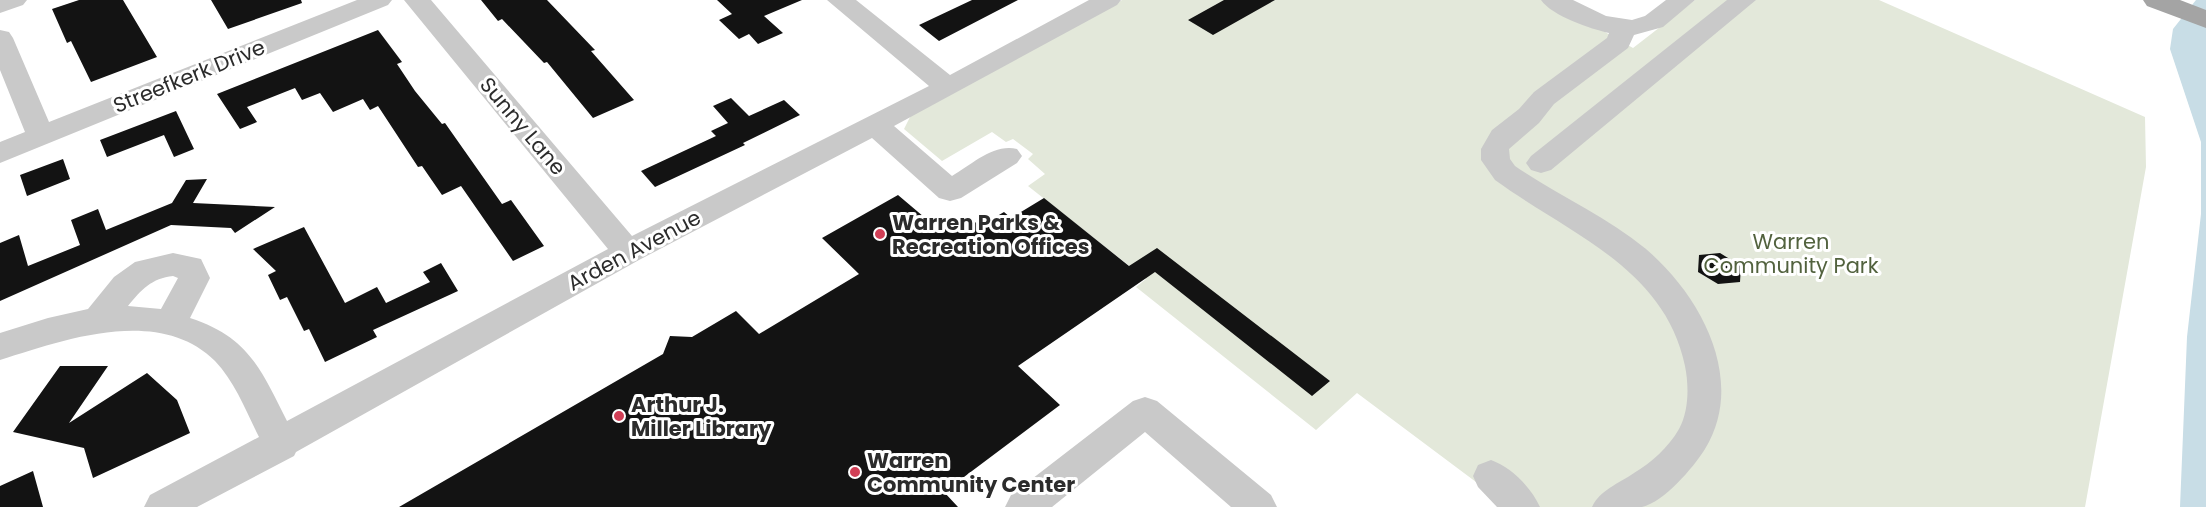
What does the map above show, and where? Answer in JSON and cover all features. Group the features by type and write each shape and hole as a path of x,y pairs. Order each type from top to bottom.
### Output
{"main road":[{"path":"2159,1 2206,20"}],"street":[{"path":"0,5 14,0"},
{"name":"Streefkerk Drive","path":"0,153 379,0"},
{"name":"Sunny Lane","path":"417,0 628,252"},
{"path":"840,0 948,87"},
{"name":"Arden Avenue","path":"176,504 628,252 948,87 1108,0"},
{"path":"1554,0 1590,19 1624,28 1641,27 1650,23 1682,0"},
{"path":"1541,163 1743,0"},
{"path":"1611,507 1652,482 1681,455 1700,425 1704,388 1702,359 1694,333 1675,300 1656,277 1607,237 1505,173 1496,160 1495,149 1502,137 1529,116 1544,98 1619,42 1624,28"},
{"path":"0,38 41,136"},
{"path":"1564,84 1609,109"},
{"path":"875,125 950,191 1007,156"},
{"path":"98,320 129,280 142,272 159,265 190,267 194,278 186,298 170,322"},
{"path":"0,346 45,330 98,320 132,318 170,322 216,341 234,361 281,445"},
{"path":"1024,507 1145,411 1258,507"},
{"path":"1491,476 1521,507"}],"green space":[{"name":"Warren Community Park","path":"1122,0 1549,0 1633,48 1695,0 1879,0 2145,117 2146,167 2085,507 1509,507 1485,482 1476,482 1357,393 1316,430 1136,287 1146,279 1028,186 1045,174 1028,159 1033,154 1013,139 1006,142 992,132 942,161 904,129 911,115"}],"water":[{"path":"2196,0 2206,0 2206,507 2180,507 2187,337 2201,214 2201,142 2170,49 2173,29"}],"building":[{"path":"79,0 123,0 157,57 91,82 71,41 67,43 52,9"},
{"path":"211,0 301,0 302,3 228,29"},
{"path":"481,0 547,0 595,50 591,51 634,100 593,118 547,62 544,63 502,19 498,21"},
{"path":"717,0 802,0 764,16 783,33 758,44 749,34 739,39 719,20 732,14"},
{"path":"972,0 1018,0 939,41 919,25"},
{"path":"1224,0 1275,0 1213,35 1188,20"},
{"path":"378,30 402,62 397,64 415,91 442,124 445,123 502,204 511,200 544,246 513,261 461,186 442,195 422,166 418,167 378,106 370,110 363,99 333,112 320,93 302,100 295,88 247,107 257,122 240,129 217,94"},
{"path":"731,98 749,116 784,100 800,115 743,143 745,145 655,187 641,171 716,136 711,131 728,123 713,106"},
{"path":"176,111 194,149 174,157 164,135 107,157 100,140"},
{"path":"63,159 70,179 27,196 20,175"},
{"path":"207,179 193,203 275,207 235,233 231,228 171,225 0,301 0,243 19,235 28,266 80,245 71,220 98,209 106,230 172,203 186,180"},
{"name":"Warren Community Center","path":"898,195 937,228 945,223 954,230 971,219 980,226 1004,212 1011,218 1044,198 1129,266 1157,248 1330,381 1312,396 1155,272 1018,366 1060,405 944,492 958,507 399,507 663,354 670,336 692,337 736,311 759,334 859,274 822,238"},
{"path":"304,227 345,303 377,287 386,303 430,282 423,272 441,263 458,291 373,330 377,337 325,362 309,329 304,331 287,297 280,300 268,275 276,271 253,249"},
{"path":"1720,253 1741,266 1740,282 1718,284 1698,272 1699,255"},
{"path":"60,366 108,366 69,423 147,373 177,400 190,433 93,478 84,448 13,432"},
{"path":"33,471 43,507 0,507 0,486"}],"place":[{"name":"Warren Parks & Recreation Offices","path":"880,234"},
{"name":"Arthur J. Miller Library","path":"619,416"},
{"name":"Warren Community Center","path":"855,472"}]}
